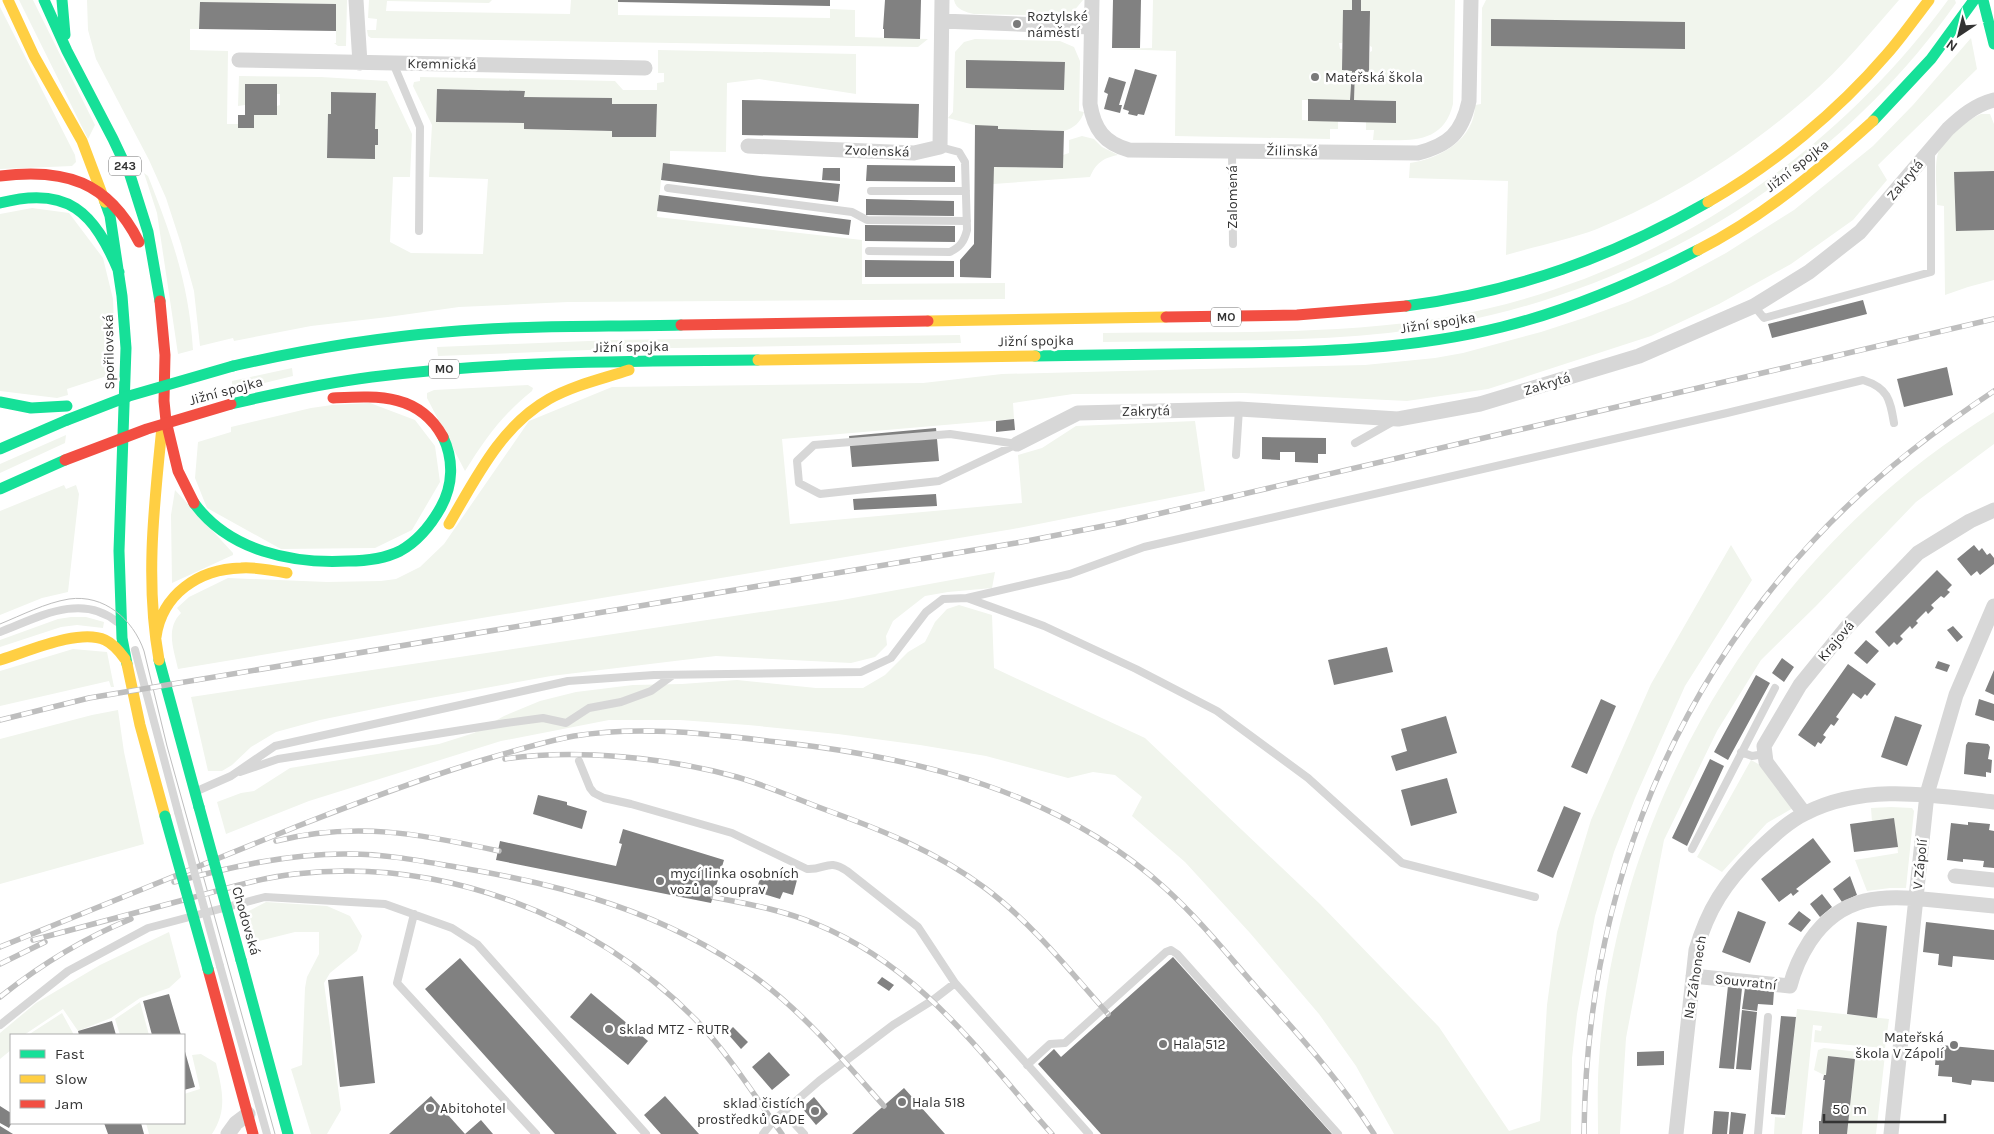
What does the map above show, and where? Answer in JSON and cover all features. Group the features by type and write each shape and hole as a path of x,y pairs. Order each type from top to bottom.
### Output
{"main road":[{"name":"Spořilovská","path":"8,0 34,56 82,141 110,216 124,312 126,348 119,551 121,626 125,659 140,725"},
{"name":"243","path":"44,0 67,51 118,149 136,193 149,241 158,290 165,354 164,404"},
{"path":"62,0 67,51"},
{"name":"Jižní spojka","path":"0,449 66,420 129,396 233,366 296,352 422,334 524,328 1297,315 1384,309 1470,296 1512,286 1594,259 1673,222 1735,185 1775,157 1837,104 1893,46 1929,0"},
{"name":"Jižní spojka","path":"0,489 65,460 147,429 231,404 324,384 417,371 660,360 1314,352 1414,344 1503,327 1546,315 1630,284 1678,261 1746,222 1813,174 1875,119 1926,64 1974,0"},
{"path":"1983,0 1994,44"},
{"path":"0,176 32,172 60,175 76,179 103,194 122,209 129,220 158,290"},
{"path":"0,203 19,197 42,196 66,202 76,207 89,218 102,236 119,272"},
{"path":"442,534 498,445 509,430 528,413 562,393 660,360"},
{"path":"0,402 31,408 67,406 129,396"},
{"path":"164,404 171,450 183,487 201,514 232,537 271,555 309,561 365,560 398,552 415,540 428,527 447,493 450,484 451,462 441,433 435,423 415,406 394,399 368,396 231,404"},
{"path":"156,637 152,613 150,557 164,404"},
{"path":"156,637 157,622 164,607 183,588 205,576 224,569 239,568 298,574"},
{"path":"0,660 61,642 90,636 107,641 125,659"},
{"name":"Chodovská","path":"156,637 174,716 241,960 267,1111 253,1134"},
{"name":"Chodovská","path":"140,725 208,969 267,1111 288,1134"}],"street":[{"path":"356,0 360,63"},
{"path":"940,147 942,0"},
{"path":"942,21 1091,27 1092,0"},
{"name":"Žilinská","path":"1091,27 1090,104 1092,119 1108,141 1117,146 1129,150 1418,153 1436,148 1451,138 1459,130 1466,114 1471,0"},
{"name":"Kremnická","path":"239,60 645,68"},
{"name":"Zakrytá","path":"1017,444 1078,413 1239,409 1398,419 1480,404 1640,356 1754,306 1809,272 1860,232 1931,148 1964,114 1994,100"},
{"name":"Zvolenská","path":"748,146 914,153 940,147"},
{"name":"Krajová","path":"1765,754 1764,746 1800,685 1847,627 1918,553 1970,521 1994,510"},
{"name":"V Zápolí","path":"1891,1134 1927,794 1956,695 1994,606"},
{"path":"1765,754 1766,762 1804,813"},
{"name":"Na Záhonech","path":"1676,1134 1693,976 1700,936 1714,903 1744,864 1775,834 1804,813 1856,797 1891,794 1927,794 1994,802"},
{"path":"1955,876 1994,880"},
{"name":"Souvratní","path":"1693,976 1790,986 1793,972 1806,947 1819,929 1842,909 1866,900 1890,896 1994,906"},
{"path":"228,1134 236,1123 267,1111"}],"lane":[{"path":"394,63 420,127 419,231"},
{"path":"869,251 950,252 959,247 965,239 967,221 965,162 959,152 940,147"},
{"path":"1754,306 1764,318 1931,272 1931,148"},
{"name":"Zalomená","path":"1232,150 1233,244"},
{"path":"668,188 852,212 867,220 967,221"},
{"path":"871,191 966,191"},
{"path":"231,776 275,746 568,680 673,675 860,672 891,658 926,612 943,599 967,598 1070,574 1144,547 1863,380 1878,385 1891,402 1894,423"},
{"path":"1236,455 1239,409"},
{"path":"1355,444 1398,419"},
{"path":"950,434 1017,444 938,481 820,494 799,483 797,461 814,445 950,434"},
{"path":"967,598 1044,626 1136,668 1217,711 1308,778 1402,863 1535,897"},
{"path":"0,632 48,614 71,608 83,608 98,611 114,620 131,640 220,966 267,1111 278,1134"},
{"path":"195,792 231,776 278,759 543,718 566,723 589,708 621,702 651,691 673,675"},
{"path":"1692,849 1774,688"},
{"path":"1741,752 1752,756 1765,754"},
{"path":"580,761 590,788 594,793 604,798 640,806 732,834 807,870 814,870 830,864 841,867 918,927 955,983 1089,1134"},
{"path":"0,1025 68,971 148,928 265,897 384,904 452,928 477,944 646,1134"},
{"path":"414,914 397,983 536,1134"},
{"path":"1027,1065 1050,1044 1065,1043 1166,952 1171,950 1177,954 1338,1134"},
{"path":"763,1134 769,1125 819,1081 893,1025 933,1000 955,983"},
{"path":"1758,1134 1768,1017"},
{"path":"267,1111 267,1134"},
{"path":"784,1112 804,1134"}],"shaded area":[{"path":"19,0 33,0 95,125 88,139"},
{"path":"87,0 347,0 346,46 338,46 334,43 336,43 336,4 200,2 199,29 190,29 190,50 228,51 227,124 238,124 238,128 253,128 254,115 277,115 277,106 280,105 280,94 277,94 277,84 246,84 245,105 238,106 239,76 321,77 387,81 412,134 410,177 393,177 390,242 411,253 483,254 488,179 429,177 432,125 413,86 414,82 420,81 420,77 615,81 623,90 657,90 657,83 664,82 664,73 658,73 658,50 856,54 856,94 759,79 727,83 726,152 670,151 670,164 663,163 657,217 862,240 862,284 1005,283 1005,299 568,302 459,307 311,326 234,341 233,338 200,346 194,291 166,198 149,160 96,59 88,30","holes":["437,89 524,91 524,97 612,98 612,104 657,104 656,137 612,137 612,131 524,129 524,123 436,122","331,92 376,93 375,129 378,129 378,144 375,145 375,159 327,158 328,114 331,114"]},
{"path":"369,0 492,0 489,3 387,1 386,11 570,14 571,0 618,0 618,15 830,18 830,9 855,10 855,37 928,39 918,47 371,38 368,36 367,30 376,30 377,19 368,18"},
{"path":"954,0 1083,0 1073,12 1061,16 974,14 959,8"},
{"path":"1153,0 1352,0 1352,10 1342,43 1339,43 1340,49 1342,49 1342,70 1352,71 1350,100 1302,100 1302,120 1338,121 1338,129 1330,129 1330,139 1175,136 1176,51 1112,49 1152,48"},
{"path":"1361,0 1455,0 1453,104 1448,118 1432,134 1411,140 1373,140 1374,130 1366,130 1366,122 1396,123 1396,101 1354,100 1355,71 1369,71 1370,52 1372,51 1370,46 1370,12 1361,11"},
{"path":"1486,0 1899,0 1820,86 1760,136 1708,172 1653,203 1597,229 1506,255 1508,181 1409,178 1410,163 1433,157 1454,145 1469,128 1475,105 1481,104 1482,8","holes":["1492,19 1685,22 1685,49 1491,46"]},
{"path":"1948,0 1955,0 1956,3 1903,69 1844,129 1778,182 1708,228 1632,267 1554,297 1472,320 1388,333 1282,340 1103,342 1103,333 1319,330 1405,323 1447,317 1521,300 1593,275 1662,244 1728,207 1790,163 1847,114 1900,59"},
{"path":"0,7 75,155 76,162 72,166 0,169"},
{"path":"1971,38 1977,69 1878,165 1887,180 1853,220 1791,264 1719,304 1651,336 1488,389 1407,401 1244,393 1073,394 1013,403 1014,419 782,439 790,524 1022,503 1018,455 1042,448 1076,426 1195,421 1205,491 1013,529 178,669 172,640 173,626 181,613 177,608 189,597 228,578 327,582 396,579 420,567 444,544 529,421 612,387 923,383 1002,374 1365,365 1435,358 1463,353 1541,332 1584,318 1628,302 1671,283 1726,253 1794,210 1873,146 1913,105"},
{"path":"975,39 1060,41 1074,47 1080,61 1079,111 1084,112 1079,122 1064,131 998,129 998,126 978,126 948,118 953,112 955,52 964,42","holes":["966,61 1065,62 1064,89 966,88"]},
{"path":"1981,114 1990,114 1994,124 1994,171 1955,172 1956,230 1994,230 1994,280 1945,295 1944,206 1937,205 1937,158 1941,147 1950,136"},
{"path":"1082,136 1094,139 1102,147 1118,155 1101,162 1090,177 993,184 994,167 1063,168 1063,155 1069,153 1069,140"},
{"path":"144,173 148,176 172,240 188,304 193,350 178,354 157,213"},
{"path":"32,208 69,213 103,258 113,299 116,373 67,389 68,395 57,398 0,391 0,214"},
{"path":"960,335 961,343 614,349 438,356 437,347 614,340"},
{"path":"292,368 293,376 232,391 232,381"},
{"path":"528,385 533,388 532,391 511,409 495,428 465,471 427,398 427,393 434,390"},
{"path":"370,403 415,420 435,446 440,482 412,530 375,548 281,549 207,508 195,478 198,442 231,432 231,427 311,408"},
{"path":"1994,412 1994,444 1916,502 1761,660 1717,731 1664,840 1626,1038 1620,1134 1598,1134 1599,1060 1611,963 1636,868 1672,776 1719,689 1776,608 1841,534 1914,468"},
{"path":"66,435 65,443 0,473 0,464"},
{"path":"64,485 66,489 76,485 79,494 68,592 42,598 0,615 0,511"},
{"path":"175,490 233,555 172,583 171,515"},
{"path":"1731,545 1752,580 1685,686 1635,798 1614,852 1595,916 1577,1014 1572,1058 1571,1134 1394,1134 1356,1066 1319,1014 1250,933 1185,862 1132,816 1142,797 1115,775 1093,772 1068,778 986,756 838,734 680,720 609,720 501,741 309,801 226,834 217,802 241,793 254,791 290,768 439,744 474,733 504,716 540,701 576,692 633,685 737,680 816,688 863,688 885,675 908,652 925,642 935,622 947,609 959,605 992,615 994,668 1145,738 1320,904 1439,1027 1509,1131 1540,1121 1547,1005 1557,932 1591,820 1651,684"},
{"path":"995,572 992,588 925,596 893,621 886,636 887,645 875,657 851,663 716,656 551,676 403,703 320,720 276,732 251,747 232,765 222,771 208,771 191,697 842,600"},
{"path":"86,617 104,622 103,628 77,625 61,627 0,647 0,640 58,619"},
{"path":"73,649 107,652 114,687 111,687 109,681 0,706 0,671"},
{"path":"118,710 124,752 144,844 0,884 0,739"},
{"path":"1751,760 1762,766 1793,808 1767,823 1722,872 1697,857"},
{"path":"1871,808 1912,808 1914,811 1906,888 1867,891 1855,860 1898,853 1894,819 1872,822"},
{"path":"266,902 327,906 350,916 362,936 357,951 330,973 324,983 341,1110 327,1134 311,1134 291,1069 302,1065 305,988 307,977 319,954 319,932 295,932 255,942 247,912"},
{"path":"169,932 181,977 169,988 140,998 111,1018 78,1031 63,1009 26,1034 10,1034 10,1051 0,1059 0,1033 36,1003 100,965"},
{"path":"140,1002 149,1034 120,1034 115,1019"},
{"path":"1797,1009 1889,1019 1885,1048 1814,1042 1815,1030 1821,1031 1822,1026 1813,1025 1802,1134 1774,1134 1775,1117 1785,1118"},
{"path":"62,1013 73,1034 30,1034"},
{"path":"1824,1048 1885,1055 1876,1134 1847,1134 1855,1059 1828,1056 1826,1075 1824,1075 1814,1070 1818,1050"},
{"path":"201,1054 216,1063 222,1091 222,1108 217,1125 212,1134 149,1134 146,1124 185,1124 185,1094 200,1089 192,1055"}],"building":[{"path":"618,0 830,0 830,6 618,2"},
{"path":"885,0 921,0 920,39 884,38"},
{"path":"1113,0 1141,0 1140,48 1112,48"},
{"path":"1352,0 1361,0 1361,11 1370,11 1369,72 1355,71 1354,100 1396,101 1396,123 1308,121 1308,99 1350,100 1352,71 1342,70 1343,10 1352,10"},
{"path":"200,2 336,4 336,31 199,29"},
{"path":"1491,19 1685,22 1685,49 1491,46"},
{"path":"966,60 1065,62 1064,90 966,88"},
{"path":"1135,69 1157,75 1144,115 1138,114 1137,116 1128,114 1129,111 1123,109"},
{"path":"1109,77 1126,82 1119,105 1122,105 1120,113 1104,109 1108,94 1104,92"},
{"path":"245,84 277,84 277,115 254,115 254,128 238,128 238,115 245,115"},
{"path":"437,89 525,91 524,97 612,98 612,104 657,104 656,137 612,137 612,131 524,129 524,123 436,122"},
{"path":"331,92 376,93 375,129 378,129 378,145 375,145 375,159 327,158 328,114 331,114"},
{"path":"742,100 919,104 918,138 742,135"},
{"path":"975,125 998,126 998,129 1064,131 1063,168 994,167 991,278 960,277 960,260 974,244"},
{"path":"663,163 840,184 838,202 661,180"},
{"path":"867,165 955,166 955,182 866,181"},
{"path":"823,168 840,168 840,181 822,180"},
{"path":"1994,171 1994,230 1956,231 1954,172"},
{"path":"659,195 851,220 849,235 657,211"},
{"path":"866,199 954,201 954,216 866,215"},
{"path":"865,225 955,226 955,242 865,241"},
{"path":"865,260 954,261 954,277 865,277"},
{"path":"1863,300 1867,314 1772,338 1768,324"},
{"path":"1947,367 1953,395 1904,407 1897,379"},
{"path":"1014,419 1015,430 996,432 996,421"},
{"path":"936,428 939,461 852,467 849,436"},
{"path":"1262,437 1326,438 1326,454 1318,454 1318,463 1295,462 1295,452 1280,452 1280,460 1262,459"},
{"path":"936,494 937,506 854,510 853,499"},
{"path":"1974,545 1979,551 1982,548 1987,555 1990,553 1994,558 1994,564 1980,575 1977,571 1971,576 1957,559"},
{"path":"1937,570 1952,585 1947,590 1950,592 1944,598 1941,596 1931,605 1934,608 1928,614 1926,611 1916,621 1918,623 1912,629 1910,626 1900,636 1903,639 1897,645 1894,642 1889,647 1875,632"},
{"path":"1953,626 1963,637 1957,642 1947,630"},
{"path":"1866,640 1879,651 1867,664 1854,653"},
{"path":"1387,647 1393,672 1334,685 1328,660"},
{"path":"1782,658 1794,667 1784,682 1772,673"},
{"path":"1938,661 1950,665 1947,672 1935,668"},
{"path":"1848,664 1876,684 1867,696 1865,694 1861,699 1853,693 1836,717 1839,719 1834,726 1831,724 1823,735 1826,737 1821,744 1818,742 1815,747 1798,735"},
{"path":"1994,670 1994,695 1985,691"},
{"path":"1756,675 1770,683 1728,760 1714,752"},
{"path":"1601,699 1616,706 1587,774 1571,767"},
{"path":"1979,699 1994,704 1994,721 1975,715"},
{"path":"1446,716 1457,753 1396,771 1391,756 1407,751 1401,729"},
{"path":"1895,716 1922,725 1907,766 1881,757"},
{"path":"1968,742 1988,744 1990,747 1988,759 1992,760 1991,773 1986,772 1986,777 1964,774 1966,745"},
{"path":"1710,759 1724,766 1687,846 1672,838"},
{"path":"1447,778 1457,813 1411,826 1401,790"},
{"path":"538,795 567,802 567,805 587,811 582,829 533,814"},
{"path":"1564,806 1581,813 1553,878 1537,871"},
{"path":"1894,818 1898,847 1854,852 1850,824"},
{"path":"1968,822 1990,824 1989,830 1994,831 1994,868 1983,867 1984,861 1963,859 1963,862 1947,860 1951,823 1968,825"},
{"name":"mycí linka osobních vozů a souprav","path":"623,829 724,860 711,903 496,860 500,841 616,866 622,844 619,843"},
{"path":"1813,838 1831,862 1796,889 1799,891 1793,896 1791,893 1779,902 1761,879"},
{"path":"763,869 797,880 793,895 783,892 780,899 760,893 762,886 758,885"},
{"path":"1850,876 1857,895 1842,902 1833,889"},
{"path":"1822,894 1832,907 1820,917 1810,904"},
{"path":"1738,911 1766,922 1750,963 1722,952"},
{"path":"1799,911 1811,920 1801,932 1788,924"},
{"path":"1857,922 1887,926 1877,1018 1847,1014"},
{"path":"1926,922 1994,930 1994,960 1953,956 1952,967 1938,965 1939,954 1923,952"},
{"name":"Hala 512","path":"1173,957 1332,1134 1101,1134 1038,1064 1054,1049 1061,1057"},
{"path":"460,958 617,1134 555,1134 425,989"},
{"path":"363,976 375,1083 340,1087 328,980"},
{"path":"882,977 894,985 889,991 877,983"},
{"path":"1728,986 1742,988 1734,1069 1719,1068"},
{"path":"1745,988 1774,991 1773,1005 1758,1004 1757,1011 1742,1009"},
{"name":"sklad MTZ - RUTR","path":"591,993 648,1041 628,1065 570,1017"},
{"path":"169,994 181,1034 152,1034 143,1001"},
{"path":"1742,1010 1757,1012 1751,1070 1736,1069"},
{"path":"1781,1016 1796,1017 1785,1115 1771,1114"},
{"path":"112,1021 116,1034 79,1034 78,1031"},
{"path":"733,1027 748,1042 741,1049 727,1033"},
{"path":"1941,1045 1994,1050 1994,1082 1972,1080 1971,1085 1952,1082 1952,1077 1938,1076 1939,1065 1935,1065 1936,1055 1940,1056"},
{"path":"1664,1051 1664,1065 1637,1066 1637,1052"},
{"path":"185,1052 195,1087 185,1090"},
{"path":"769,1052 790,1075 772,1090 752,1067"},
{"path":"1828,1056 1855,1059 1847,1134 1819,1134 1825,1080 1823,1080 1824,1075 1826,1075"},
{"name":"Hala 518","path":"904,1088 945,1134 852,1134 872,1116"},
{"name":"Abitohotel","path":"431,1096 465,1134 389,1134"},
{"path":"665,1096 699,1134 661,1134 644,1115"},
{"name":"sklad čistích prostředků GADE","path":"814,1097 828,1114 816,1125 802,1108"},
{"path":"0,1106 10,1112 11,1124 9,1128 0,1123"},
{"path":"1714,1111 1729,1112 1727,1134 1712,1134"},
{"path":"1731,1112 1746,1114 1743,1134 1729,1134"},
{"path":"481,1120 493,1134 465,1134"},
{"path":"104,1124 141,1124 144,1134 108,1134"},
{"path":"0,1126 13,1134 0,1134"}],"tram line":[{"path":"0,624 51,603 82,598 105,605 116,611 125,619 139,639 144,651 167,746 275,1134"}],"railway":[{"path":"0,720 89,698 1016,543 1119,523 1994,319"},
{"path":"1584,1134 1588,1052 1599,971 1617,892 1642,816 1674,743 1713,672 1759,605 1833,520 1854,499 1899,461 1945,425 1994,391"},
{"path":"0,947 298,826 367,800 459,767 551,741 599,733 650,731 726,736 830,749 934,770 984,785 1033,804 1080,827 1125,855 1166,889 1213,937 1318,1058 1374,1134"},
{"path":"505,759 561,754 591,755 652,760 710,770 772,789 870,826 929,853 985,888 1019,916 1108,1014"},
{"path":"276,841 333,832 388,832 442,839 499,851"},
{"path":"174,882 239,866 283,858 328,854 363,854 403,858 496,874 612,904 649,918 685,935 720,954 755,977 807,1022 884,1106"},
{"path":"33,940 242,884 295,874 350,871 405,875 460,885 512,901 563,923 611,951 656,984 709,1034 782,1134"},
{"path":"713,897 765,908 804,919 853,942 887,963 946,1014 1052,1134"},
{"path":"0,997 30,974 63,953 131,919"},
{"path":"0,964 45,942"}],"traffic: fast":[{"path":"44,0 67,51 130,175 148,232 160,301"},
{"path":"62,0 65,35"},
{"path":"1873,121 1931,59 1974,0"},
{"path":"1983,0 1994,44"},
{"path":"0,203 24,198 44,198 61,201 76,208 99,233 119,272"},
{"path":"105,202 110,216 122,296 126,348 119,551 122,638 127,664"},
{"path":"1406,306 1486,292 1562,269 1636,239 1708,202"},
{"path":"1035,356 1299,352 1367,348 1435,340 1502,327 1578,304 1698,250"},
{"path":"233,366 339,345 446,332 534,327 681,325"},
{"path":"231,404 337,382 420,372 565,363 758,360"},
{"path":"67,420 129,396 233,366"},
{"path":"0,402 31,408 67,406"},
{"path":"0,449 67,420"},
{"path":"194,503 208,519 225,533 263,551 305,560 361,561 381,558 394,554 413,542 433,520 441,507 448,490 451,472 447,446 443,437"},
{"path":"0,489 65,460"},
{"path":"159,660 199,807"},
{"path":"199,807 241,960"},
{"path":"165,816 208,969"},
{"path":"241,960 288,1134"}],"traffic: slow":[{"path":"8,0 34,56 82,141 105,202"},
{"path":"1708,202 1757,171 1804,136 1826,116 1887,54 1929,0"},
{"path":"1698,250 1745,223 1790,191 1873,121"},
{"path":"928,321 1166,317"},
{"path":"758,360 1035,356"},
{"path":"449,524 491,454 503,438 532,410 568,390 629,370"},
{"path":"159,660 152,602 152,544 162,427"},
{"path":"156,637 166,608 174,597 197,579 226,569 258,568 287,573"},
{"path":"0,660 53,642 81,637 94,637 105,640 114,646 125,659"},
{"path":"127,664 140,725 165,816"}],"traffic: jam":[{"path":"0,176 45,174 64,177 82,183 99,192 113,205 127,221 139,242"},
{"path":"160,301 165,355 164,401 166,421 178,471 194,503"},
{"path":"1166,317 1297,315 1406,306"},
{"path":"681,325 928,321"},
{"path":"333,398 366,397 396,400 422,412 443,437"},
{"path":"65,460 147,429 231,404"},
{"path":"208,969 253,1134"}],"place":[{"name":"Roztylské náměstí","path":"1017,24"},
{"name":"Mateřská škola","path":"1315,77"},
{"name":"mycí linka osobních vozů a souprav","path":"660,881"},
{"name":"sklad MTZ - RUTR","path":"609,1029"},
{"name":"Hala 512","path":"1163,1044"},
{"name":"Mateřská škola V Zápolí","path":"1954,1045"},
{"name":"Hala 518","path":"902,1102"},
{"name":"Abitohotel","path":"430,1108"},
{"name":"sklad čistích prostředků GADE","path":"815,1111"}]}
